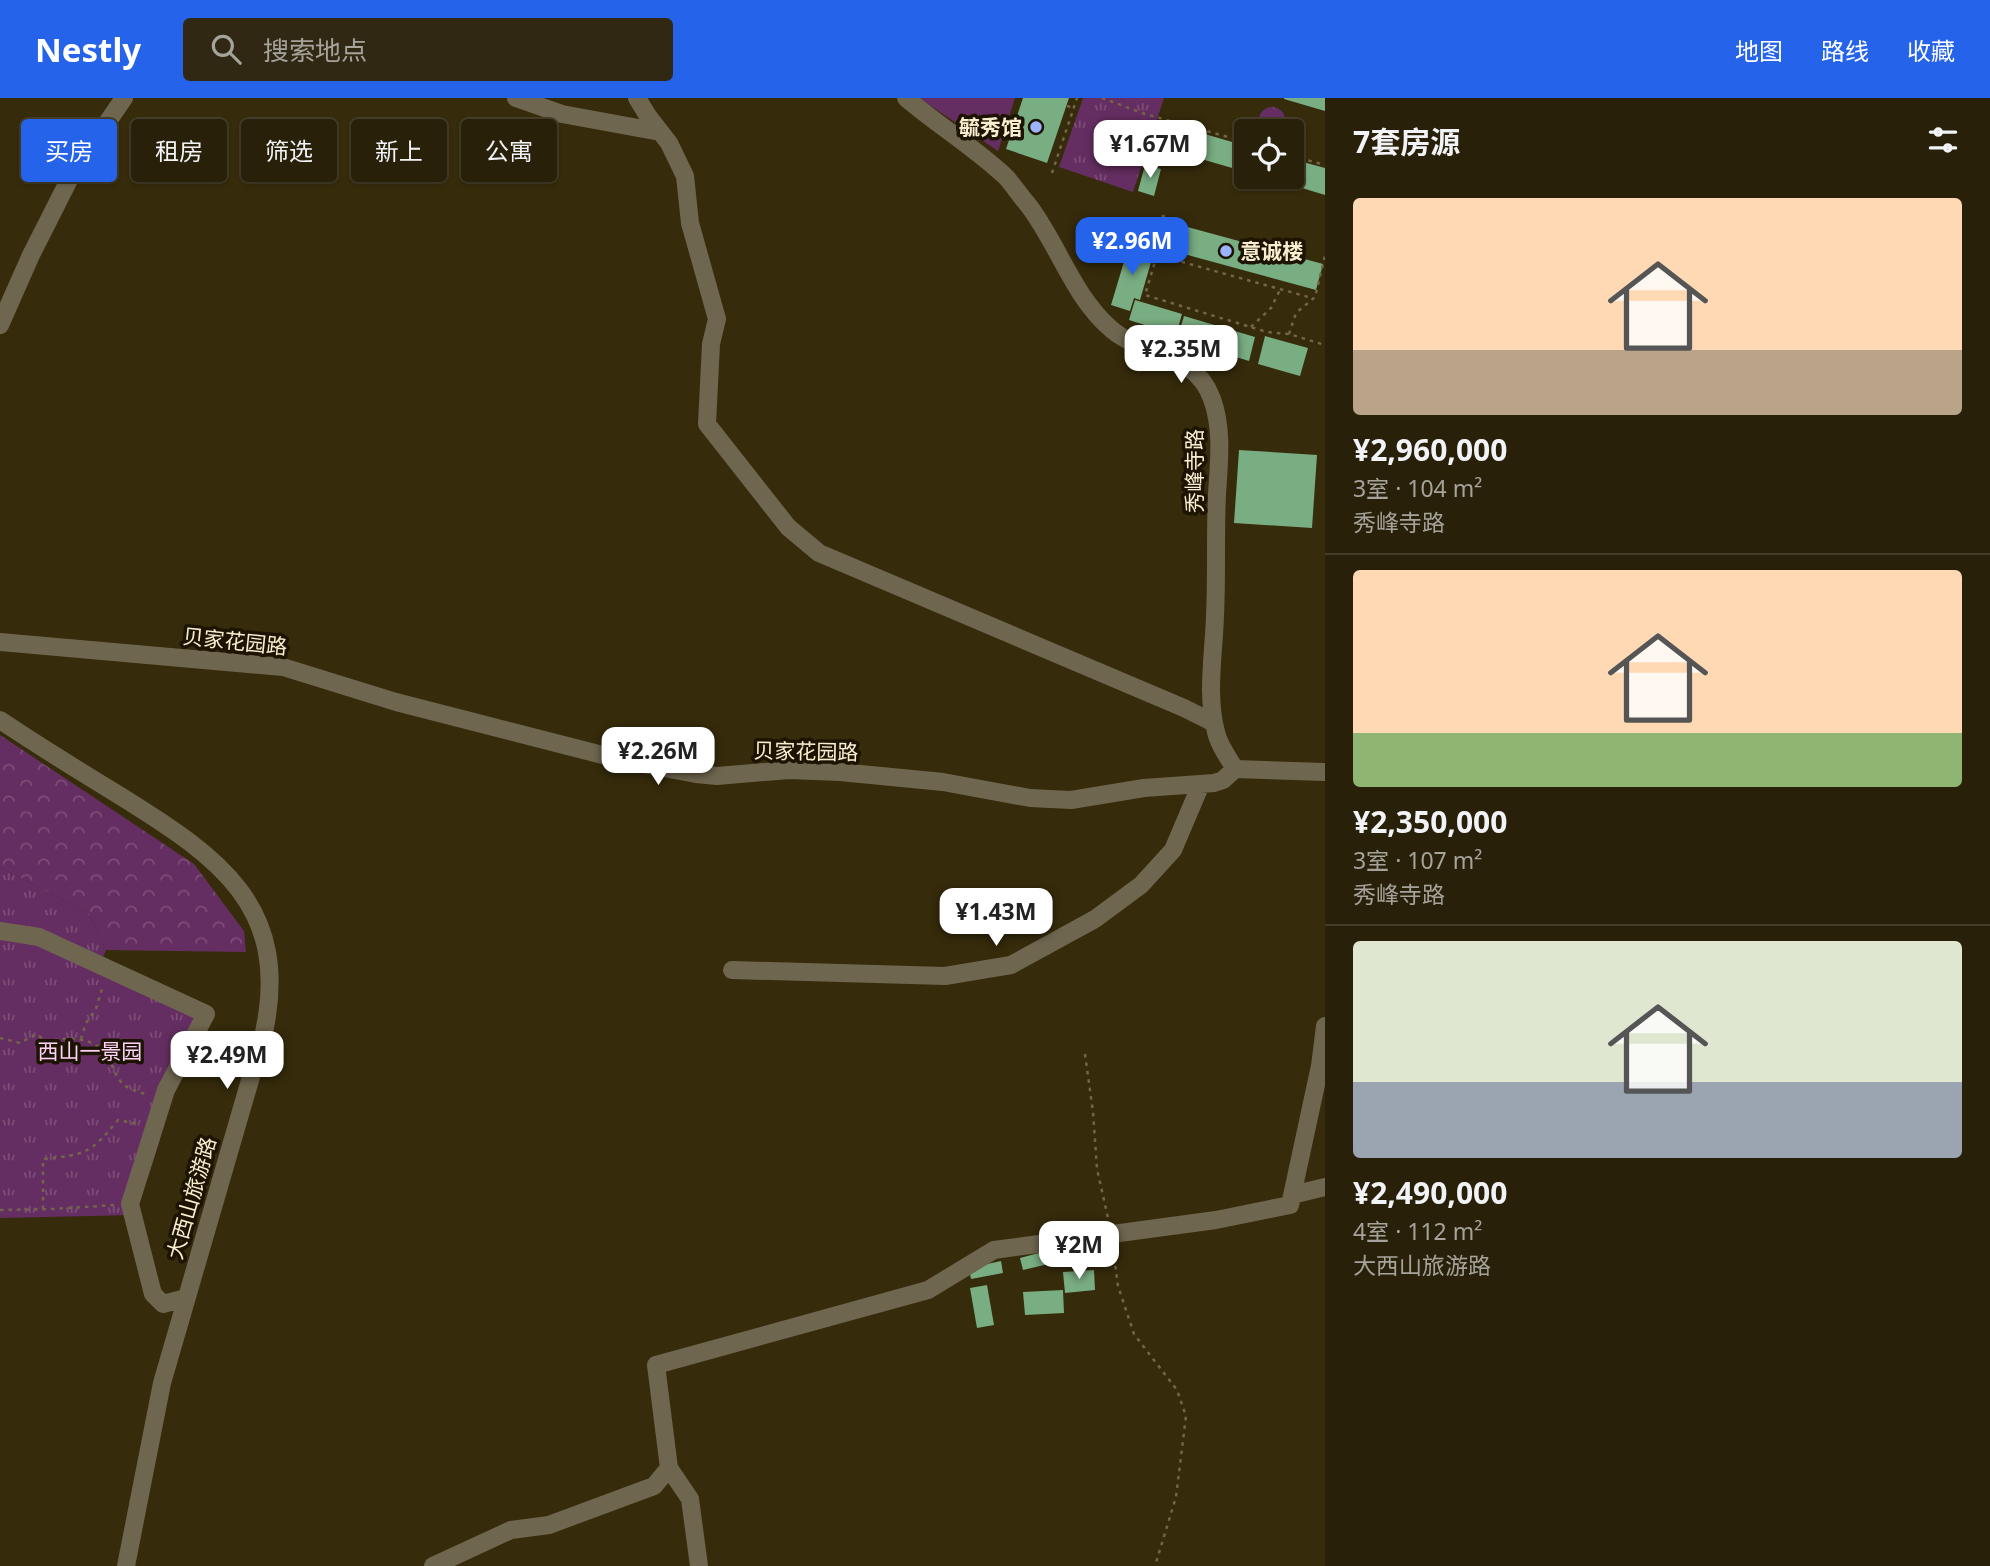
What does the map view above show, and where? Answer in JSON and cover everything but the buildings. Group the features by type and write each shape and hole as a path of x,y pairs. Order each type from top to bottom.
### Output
{"street":[{"path":"0,325 72,174 124,98"},
{"path":"516,98 562,114 660,132"},
{"path":"637,98 669,143 685,176 690,223 717,319 711,344 707,424 788,527 819,553 1214,723"},
{"name":"秀峰寺路","path":"906,98 1007,179 1041,223 1084,299 1112,330 1126,339 1190,366 1205,384 1218,419 1219,447 1212,665 1214,723 1221,747 1235,769"},
{"name":"贝家花园路","path":"0,642 283,667 405,705 622,760 705,775 789,770 828,771 943,782 1071,800 1144,788 1202,784 1223,780 1235,769 1325,772"},
{"name":"大西山旅游路","path":"0,720 195,844 232,879 247,902 262,934 270,974 268,1011 256,1065 162,1383 126,1566"},
{"path":"732,970 945,976 1011,965 1095,919 1141,886 1173,850 1202,784"},
{"path":"0,931 39,937 206,1014 163,1100 130,1203 153,1294 163,1304 186,1298"},
{"path":"699,1566 690,1499 669,1468 656,1365 928,1290 994,1250 1216,1220 1290,1205 1320,1066 1325,1026"},
{"path":"1292,1195 1325,1187"},
{"path":"433,1566 511,1530 549,1525 654,1486 669,1468"}],"path":[{"path":"1052,173 1077,98"},
{"path":"1102,98 1145,114 1234,139"},
{"path":"1067,106 1074,108"},
{"path":"1304,159 1325,165"},
{"path":"1165,216 1157,217 1149,247 1157,255 1312,299"},
{"path":"1157,255 1145,295 1251,327 1289,334 1325,345"},
{"path":"1289,334 1296,313 1315,296 1325,256"},
{"path":"1251,327 1271,308 1280,290"},
{"path":"81,1039 86,1023 96,1009 100,990 111,971"},
{"path":"0,1038 20,1043 36,1034 46,1041 90,1041 106,1055 121,1083 163,1100"},
{"path":"1085,1054 1097,1169 1112,1234 1118,1286 1135,1335 1177,1390 1186,1416 1176,1497 1155,1566"},
{"path":"43,1209 43,1158 76,1156 99,1143 118,1120 154,1128"},
{"path":"0,1210 130,1203"}],"green space":[{"path":"919,98 1015,98 998,151"},
{"path":"1083,98 1164,98 1133,192 1059,167"},
{"path":"1272,107 1284,115 1285,119 1259,119 1263,111"},
{"path":"0,735 194,864 244,931 246,952 106,950 89,914 0,867"},
{"name":"西山一景园","path":"0,867 89,914 106,950 103,957 215,1011 171,1094 158,1146 135,1215 0,1218"}],"place":[{"name":"毓秀馆","path":"1036,127"},
{"name":"意诚楼","path":"1226,251"}]}
